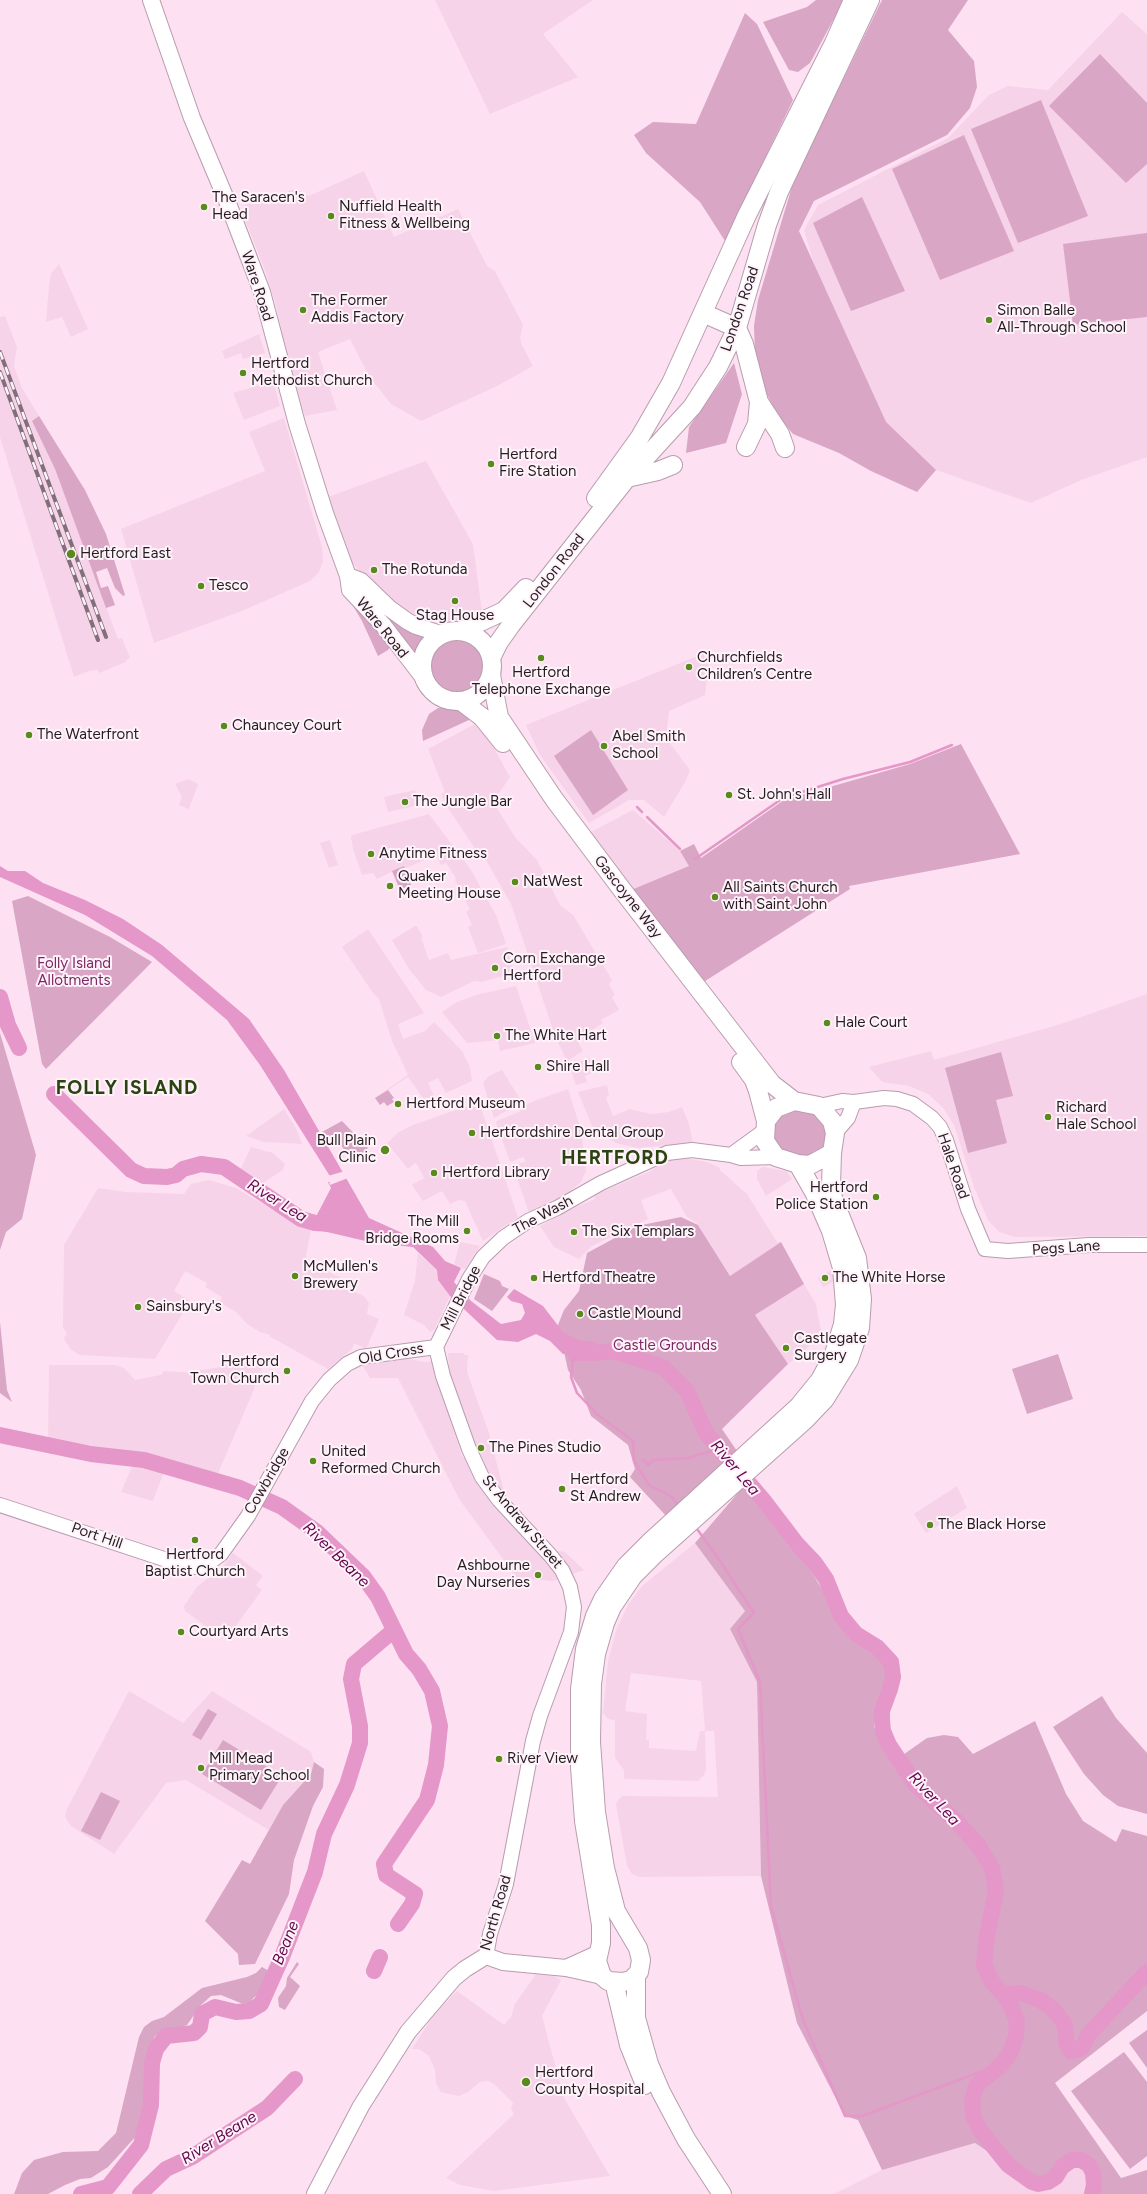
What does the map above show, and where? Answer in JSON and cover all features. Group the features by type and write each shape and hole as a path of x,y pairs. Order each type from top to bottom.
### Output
{"highway":[{"name":"London Road","path":"461,631 504,611 514,602 603,488 653,415 671,383 758,191 834,42 853,0"},
{"name":"London Road","path":"491,666 507,629 628,478 692,407 718,367 736,328 767,225 779,192 870,0"},
{"path":"703,313 736,328 744,344 759,402 780,434 785,448"},
{"path":"746,447 757,424 759,402"},
{"path":"628,478 658,471 673,465"},
{"path":"451,631 461,631 475,636 486,645 491,666 485,687 474,696 461,701 454,701 439,696 433,692 423,677 424,653 431,642 441,634 451,631"},
{"name":"Gascoyne Way","path":"491,666 499,717 554,798 623,892 772,1084 794,1101"},
{"name":"Gascoyne Way","path":"461,701 482,717 493,729 574,846 754,1080 765,1126"},
{"path":"743,1466 805,1420 825,1399 841,1375 857,1339 861,1315 860,1278 850,1237 833,1198 831,1186 832,1153 835,1132 832,1121 819,1106 794,1101 776,1108 765,1126 765,1140 771,1152 776,1157 798,1164 810,1165 832,1153"},
{"path":"722,2194 686,2139 661,2092 649,2064 636,2018 636,1976 641,1960 634,1942 620,1921 612,1896 596,1812 591,1727 592,1684 596,1654 605,1623 612,1607 634,1576 798,1408 827,1369 834,1354 843,1324 845,1289 837,1249 831,1231 814,1192 798,1164"},
{"path":"707,2194 670,2133 648,2092 629,2045 608,1979 597,1961 599,1949 600,1913 584,1820 580,1768 580,1689 588,1638 603,1599 626,1566 648,1543 725,1483"},
{"path":"599,1949 618,1937 627,1938 634,1942"},
{"path":"608,1979 623,1982 636,1976"}],"main road":[{"name":"Ware Road","path":"151,0 192,118 229,206 262,292 297,424 325,513 348,576 350,590 384,625 423,677"},
{"name":"Ware Road","path":"348,576 361,581 389,608 407,621 416,626 441,634"},
{"name":"Hale Road","path":"819,1106 842,1101 854,1102 869,1099 897,1099 912,1104 932,1118 940,1127 946,1140 968,1209 985,1249"},
{"path":"835,1132 848,1118 854,1102"},
{"path":"731,1155 765,1126"},
{"name":"The Wash","path":"488,1250 528,1221 557,1208 601,1183 667,1153 685,1150 731,1155 741,1158 776,1157"},
{"name":"Pegs Lane","path":"985,1249 1026,1251 1089,1245 1147,1245"},
{"name":"Mill Bridge","path":"436,1347 478,1264 488,1250"},
{"name":"Old Cross","path":"329,1380 347,1364 361,1357 436,1347"},
{"name":"St Andrew Street","path":"436,1347 443,1376 469,1449 482,1476 499,1500 550,1555 567,1578 573,1596 574,1615 571,1632 563,1654"},
{"name":"Cowbridge","path":"193,1567 206,1565 220,1554 252,1508 312,1401 329,1380"},
{"name":"Port Hill","path":"0,1505 193,1567"},
{"name":"North Road","path":"315,2194 361,2106 408,2032 454,1978 472,1964 486,1956 491,1929 506,1884 532,1745 540,1716 563,1654"},
{"path":"566,1968 599,1949"},
{"path":"486,1956 503,1962 566,1968 608,1979"}],"shaded area":[{"path":"435,0 593,0 543,34 578,77 490,114"},
{"name":"Simon Balle All-Through School","path":"1122,12 1147,34 1147,457 1081,480 1031,503 936,470 858,410 804,230 818,205 948,138 989,95 1008,86 1048,90"},
{"path":"364,171 394,237 458,209 487,266 495,271 523,325 520,338 533,366 495,387 421,421 391,404 369,376 350,339 318,352 337,410 305,416 288,364 276,305 266,273 243,214 243,209 245,205 295,189 309,196"},
{"path":"59,264 88,329 71,337 62,317 46,322 51,274"},
{"path":"5,316 17,347 14,366 22,388 39,416 32,421 55,469 118,639 122,638 130,658 126,660 126,662 99,673 97,669 74,677 0,437 0,317"},
{"path":"259,334 265,353 243,359 241,353 225,359 222,351"},
{"path":"273,381 280,406 244,420 233,393"},
{"path":"284,418 322,547 323,561 319,572 310,581 242,611 154,643 121,529 265,471 249,432"},
{"path":"426,461 473,544 482,612 452,624 427,621 401,611 373,586 350,560 328,497"},
{"name":"Abel Smith School","path":"710,651 705,695 669,711 666,738 690,770 685,782 664,817 644,800 629,800 589,823 540,755 526,725"},
{"path":"475,724 489,739 510,777 497,796 495,805 515,837 537,860 560,905 573,915 612,980 609,984 615,995 612,997 619,1010 601,1020 603,1023 583,1036 584,1038 578,1042 583,1051 567,1061 555,1036 511,904 483,855 479,849 476,850 446,805 441,794 445,792 428,749"},
{"path":"188,779 198,784 189,809 179,805 182,797 175,784"},
{"name":"The Jungle Bar","path":"415,790 419,805 388,812 384,797"},
{"path":"633,810 680,851 690,866 631,890 587,834"},
{"path":"429,814 471,870 496,915 506,944 478,953 468,927 472,925 466,912 470,909 455,880 456,878 446,863 441,865 436,855 406,868 404,866 377,879 373,873 362,875 353,849 352,835"},
{"path":"330,840 338,865 329,868 320,843"},
{"path":"0,866 8,871 25,871 43,883 85,900 123,919 162,945 249,1019 284,1070 369,1218 433,1247 445,1261 461,1268 454,1282 471,1301 501,1324 521,1320 525,1313 522,1304 511,1301 507,1297 514,1289 543,1306 563,1332 578,1340 596,1342 592,1361 570,1361 567,1354 563,1354 550,1341 536,1334 518,1342 497,1340 450,1296 438,1280 437,1270 413,1247 374,1243 310,1228 331,1188 328,1182 333,1181 260,1065 227,1020 152,956 85,915 0,877"},
{"path":"417,926 423,937 421,938 429,960 448,953 451,960 507,947 514,973 481,982 474,981 441,997 426,990 409,969 392,940"},
{"path":"368,929 424,1013 398,1024 403,1039 425,1031 434,1022 462,1051 470,1067 472,1081 446,1093 438,1078 428,1083 435,1098 426,1102 408,1077 368,1103 408,1075 392,1041 379,999 373,993 342,947"},
{"path":"516,986 535,1043 500,1051 498,1040 467,1043 442,1012 457,1002 476,995"},
{"name":"Richard Hale School","path":"1147,994 1147,1236 1015,1237 999,1232 988,1220 974,1187 954,1125 944,1109 928,1094 909,1086 882,1082 869,1067 931,1051 934,1060 1061,1024"},
{"path":"589,1057 596,1071 585,1076 587,1082 576,1085 570,1068"},
{"path":"502,1070 522,1102 494,1118 483,1083 489,1076"},
{"path":"607,1085 609,1095 606,1098 613,1116 630,1109 651,1114 669,1112 682,1107 689,1124 693,1143 637,1148 616,1143 602,1134 592,1126 578,1092"},
{"path":"568,1089 581,1130 586,1171 581,1182 562,1199 529,1213 513,1166 526,1161 523,1157 510,1162 496,1123 497,1121 519,1112 522,1107 534,1101"},
{"path":"479,1102 518,1217 483,1241 465,1201 459,1200 450,1204 442,1191 423,1201 412,1185 424,1178 417,1164 415,1163 408,1169 387,1143 399,1132 413,1125"},
{"path":"284,1109 296,1128 302,1144 264,1142 246,1136"},
{"path":"251,1147 273,1153 285,1164 283,1170 258,1186 238,1175"},
{"path":"679,1157 707,1162 720,1168 720,1170 747,1194 777,1242 781,1242 730,1276 698,1224 686,1216 671,1189 641,1200 648,1219 592,1246 579,1259 554,1247 540,1226 567,1211 595,1199 594,1195 649,1172 664,1162"},
{"path":"763,1167 786,1171 792,1179 766,1196 757,1179 757,1171"},
{"path":"209,1180 236,1188 303,1228 311,1230 305,1261 343,1279 344,1287 364,1296 369,1303 367,1314 379,1319 366,1349 354,1343 352,1349 328,1369 269,1336 270,1335 260,1332 247,1324 236,1312 219,1302 222,1297 205,1287 207,1283 185,1271 174,1291 190,1301 155,1359 80,1355 71,1350 64,1339 67,1333 63,1328 64,1245 98,1188 125,1192 184,1194 191,1184"},
{"path":"460,1242 480,1246 465,1269 454,1265"},
{"path":"418,1253 437,1270 438,1280 450,1296 434,1330 430,1332 424,1325 404,1315 415,1281"},
{"name":"The White Horse","path":"835,1268 838,1279 823,1287 818,1278"},
{"path":"804,1284 816,1304 821,1331 802,1354 788,1364 755,1315"},
{"path":"448,1353 464,1353 464,1355 468,1355 467,1370 469,1378 488,1430 506,1499 552,1550 565,1552 584,1570 553,1581 517,1578 459,1499 398,1378 370,1378 359,1360 392,1356 425,1362 432,1361 462,1457 476,1453 455,1395 449,1369"},
{"path":"266,1356 252,1394 217,1476 133,1451 48,1440 49,1365 115,1365 124,1368 135,1380 161,1375 164,1371 194,1373 193,1381 195,1383 196,1371 258,1361"},
{"path":"135,1460 165,1469 153,1501 121,1492"},
{"path":"957,1486 967,1508 926,1533 914,1514"},
{"path":"695,1543 745,1611 730,1629 757,1682 761,1876 639,1877 632,1874 627,1866 616,1803 622,1796 718,1797 714,1731 705,1731 706,1770 704,1775 698,1781 624,1779 624,1770 615,1758 615,1721 607,1718 603,1713 608,1661 617,1628 628,1605 642,1586","holes":["631,1673 701,1681 705,1731 700,1731 696,1751 649,1748 649,1740 646,1740 647,1714 625,1711"]},
{"path":"233,1553 263,1576 256,1585 262,1590 232,1631 216,1634 185,1611 184,1606 197,1587 225,1564"},
{"name":"Mill Mead Primary School","path":"129,1691 183,1723 212,1691 311,1752 314,1762 311,1774 283,1805 269,1830 186,1780 166,1783 114,1854 71,1826 65,1817 67,1809"},
{"name":"Hertford County Hospital","path":"536,1974 554,1976 561,1980 542,2016 564,2098 610,2176 494,2191 460,2185 446,2178 514,2114 511,2109 513,2103 494,2084 488,2081 480,2082 468,2092 459,2096 441,2092 436,2083 435,2070 429,2056 419,2049 412,2049 434,2014 457,1991 504,2025 511,2017 515,2004"},
{"path":"975,2143 1031,2185 1040,2187 1054,2183 1063,2170 1072,2167 1078,2166 1086,2168 1091,2183 1090,2194 834,2194 882,2170"}],"green space":[{"path":"816,0 844,0 810,63 798,72 789,70 763,22 807,7"},
{"path":"882,0 968,0 948,30 974,61 977,87 970,108 947,135 814,201 799,231 886,422 936,470 917,492 871,471 839,453 793,434 777,415 764,388 755,355 754,326 758,300 794,180"},
{"path":"745,13 757,24 793,100 725,241 700,202 646,153 634,135 653,122 696,124"},
{"path":"1100,54 1147,103 1147,164 1126,183 1049,106"},
{"path":"1041,100 1088,216 1018,243 971,129"},
{"path":"964,135 1014,251 940,280 892,169"},
{"path":"862,197 905,291 851,311 813,223"},
{"path":"1147,233 1147,317 1073,325 1063,244"},
{"path":"734,363 742,394 726,443 686,453 689,427"},
{"path":"39,416 85,490 106,534 125,595 123,596 115,588 107,568 96,572 101,588 108,586 115,605 106,608 55,469 32,421"},
{"path":"368,595 429,635 419,650 417,660"},
{"path":"355,602 391,646 388,650 378,656 362,621 352,604"},
{"path":"457,638 468,640 477,646 483,655 485,666 483,677 477,686 468,692 457,694 446,692 437,686 431,677 429,666 431,655 437,646 446,640"},
{"path":"450,707 469,715 469,720 423,741 422,730 429,714 438,708"},
{"path":"591,730 628,790 593,815 554,756"},
{"path":"961,744 1020,854 849,886 850,889 702,983 631,890 689,866 680,851 694,844 701,858 784,800 910,764"},
{"path":"404,866 411,885 400,890 392,871"},
{"name":"Folly Island Allotments","path":"28,896 110,937 152,962 46,1069 42,1064 12,901"},
{"path":"0,1033 36,1155 22,1219 6,1232 0,1250"},
{"path":"1001,1052 1013,1096 996,1100 1007,1143 968,1153 945,1068"},
{"path":"388,1090 394,1098 392,1099 394,1102 387,1106 384,1102 380,1105 375,1098"},
{"path":"810,1109 827,1124 826,1146 812,1157 786,1153 775,1142 773,1127 784,1111"},
{"path":"342,1121 368,1148 354,1162 336,1139 327,1145 320,1133"},
{"name":"Castle Grounds","path":"681,1217 698,1225 730,1276 781,1242 804,1284 755,1315 788,1364 722,1429 737,1451 668,1518 630,1477 635,1469 628,1445 591,1416 581,1390 568,1370 558,1325 564,1310 579,1291 587,1253 637,1226"},
{"path":"484,1274 500,1281 502,1286 509,1289 492,1311 474,1299"},
{"path":"0,1322 7,1390 12,1402 0,1393"},
{"path":"1058,1354 1073,1399 1027,1414 1012,1369"},
{"path":"744,1486 791,1549 807,1564 826,1596 836,1622 859,1644 873,1651 885,1664 887,1682 878,1707 874,1725 876,1734 887,1753 900,1757 927,1738 944,1735 958,1737 973,1754 1035,1721 1066,1794 1083,1821 1116,1842 1122,1829 1147,1836 1147,2011 1055,2083 1121,2178 1147,2170 1147,2194 1091,2194 1090,2175 1078,2166 1063,2170 1048,2182 1032,2182 975,2143 882,2170 858,2120 845,2116 797,2023 761,1876 757,1682 730,1629 745,1611 695,1543"},
{"path":"1102,1696 1116,1718 1147,1753 1147,1814 1118,1806 1103,1795 1084,1774 1053,1727"},
{"path":"208,1709 217,1714 201,1740 192,1735"},
{"path":"223,1740 282,1776 261,1810 202,1774"},
{"path":"314,1762 324,1769 323,1787 313,1806 294,1860 289,1894 255,1964 239,1965 238,1954 205,1921 242,1860 250,1864 283,1805 311,1774"},
{"path":"101,1792 120,1801 100,1840 81,1831"},
{"path":"297,1962 299,1964 290,1977 300,1986 285,2010 279,2007 278,1998 286,1986 287,1978"},
{"path":"262,1967 269,1971 257,1995 248,2003 243,2004 221,1995 211,1996 201,2005 187,2025 155,2036 148,2050 147,2097 143,2120 138,2134 108,2167 91,2178 80,2179 48,2194 14,2194 22,2173 34,2160 63,2152 98,2151 116,2133 139,2037 144,2027 152,2021 164,2017 202,1988 247,1977 256,1973"},
{"path":"1147,2030 1147,2068 1129,2043"},
{"path":"1124,2052 1147,2082 1147,2156 1130,2169 1071,2091"}],"pier":[{"path":"345,1171 348,1178 330,1185 328,1176"}],"waterway":[{"path":"695,859 783,798 843,779 910,762 952,745"},
{"path":"637,807 642,812"},
{"path":"647,817 680,849"},
{"name":"River Lea","path":"0,997 8,1025 19,1048"},
{"name":"River Lea","path":"54,1094 131,1170 144,1176 167,1177 176,1175 183,1169 201,1164 224,1167 301,1219 315,1223 332,1224"},
{"name":"River Lea","path":"574,1348 596,1353 613,1351 663,1367 687,1391 706,1433 765,1502 797,1544 815,1563 826,1579 841,1616 856,1634 877,1647 891,1662 893,1677 882,1711 883,1731 889,1745 915,1784 958,1823 978,1845 992,1868 996,1890 986,1942 984,1965 992,1982 1011,2006 1017,2021 1016,2037 1010,2053 1002,2064 976,2086 972,2101 973,2116 980,2130 1008,2165 1032,2182 1038,2184 1048,2182 1056,2177 1062,2167 1072,2160 1081,2160 1089,2165 1093,2173 1094,2185 1092,2194"},
{"path":"573,1359 571,1377 577,1393 597,1414 633,1441 634,1461 649,1485 671,1496 679,1506"},
{"name":"River Beane","path":"0,1435 91,1454 144,1460 240,1488 282,1507 317,1532 363,1576 378,1597 406,1654 419,1669 432,1691 440,1726 436,1765 427,1800 384,1864 386,1875 415,1894 412,1904 398,1924"},
{"path":"643,1460 648,1465 653,1460 689,1458 707,1452 721,1451"},
{"path":"697,1529 754,1613 738,1629 760,1682 771,1906 803,2020 845,2116 862,2116 1002,2064"},
{"name":"Beane","path":"108,2187 141,2145 151,2105 152,2063 156,2049 166,2036 194,2033 200,2027 202,2014 215,2007 236,2012 249,2011 261,2004 282,1957 315,1872 324,1834 347,1785 360,1743 360,1726 351,1679 354,1664 394,1630"},
{"name":"River Beane","path":"374,1971 380,1957"},
{"name":"River Lea","path":"1003,1994 1020,1993 1040,2000 1054,2010 1065,2025 1066,2042 1071,2051 1082,2048 1088,2035 1147,1972"},
{"name":"River Beane","path":"140,2194 166,2169 192,2157 267,2108 295,2079"},
{"name":"River Beane","path":"81,2194 108,2187"}],"railway":[{"path":"0,352 106,637"},
{"path":"0,372 98,640"}],"place":[{"name":"The Saracen's Head","path":"204,207"},
{"name":"Nuffield Health Fitness & Wellbeing","path":"331,216"},
{"name":"The Former Addis Factory","path":"303,310"},
{"name":"Simon Balle All-Through School","path":"989,320"},
{"name":"Hertford Methodist Church","path":"243,373"},
{"name":"Hertford Fire Station","path":"491,464"},
{"name":"Hertford East","path":"71,554"},
{"name":"The Rotunda","path":"374,570"},
{"name":"Tesco","path":"201,586"},
{"name":"Stag House","path":"455,601"},
{"name":"Hertford Telephone Exchange","path":"541,658"},
{"name":"Churchfields Children’s Centre","path":"689,667"},
{"name":"Chauncey Court","path":"224,726"},
{"name":"The Waterfront","path":"29,735"},
{"name":"Abel Smith School","path":"604,746"},
{"name":"St. John's Hall","path":"729,795"},
{"name":"The Jungle Bar","path":"405,802"},
{"name":"Anytime Fitness","path":"371,854"},
{"name":"NatWest","path":"515,882"},
{"name":"Quaker Meeting House","path":"390,886"},
{"name":"All Saints Church with Saint John","path":"715,897"},
{"name":"Corn Exchange Hertford","path":"495,968"},
{"name":"Hale Court","path":"827,1023"},
{"name":"The White Hart","path":"497,1036"},
{"name":"Shire Hall","path":"538,1067"},
{"name":"Hertford Museum","path":"398,1104"},
{"name":"Richard Hale School","path":"1048,1117"},
{"name":"Hertfordshire Dental Group","path":"472,1133"},
{"name":"Bull Plain Clinic","path":"385,1150"},
{"name":"Hertford Library","path":"434,1173"},
{"name":"Hertford Police Station","path":"876,1197"},
{"name":"The Mill Bridge Rooms","path":"467,1231"},
{"name":"The Six Templars","path":"574,1232"},
{"name":"McMullen's Brewery","path":"295,1276"},
{"name":"Hertford Theatre","path":"534,1278"},
{"name":"The White Horse","path":"825,1278"},
{"name":"Sainsbury's","path":"138,1307"},
{"name":"Castle Mound","path":"580,1314"},
{"name":"Castlegate Surgery","path":"786,1348"},
{"name":"Hertford Town Church","path":"287,1371"},
{"name":"The Pines Studio","path":"481,1448"},
{"name":"United Reformed Church","path":"313,1461"},
{"name":"Hertford St Andrew","path":"562,1489"},
{"name":"The Black Horse","path":"930,1525"},
{"name":"Hertford Baptist Church","path":"195,1540"},
{"name":"Ashbourne Day Nurseries","path":"538,1575"},
{"name":"Courtyard Arts","path":"181,1632"},
{"name":"River View","path":"499,1759"},
{"name":"Mill Mead Primary School","path":"201,1768"},
{"name":"Hertford County Hospital","path":"526,2082"}],"district":[{"name":"FOLLY ISLAND","path":"127,1088"},
{"name":"HERTFORD","path":"615,1158"}]}
